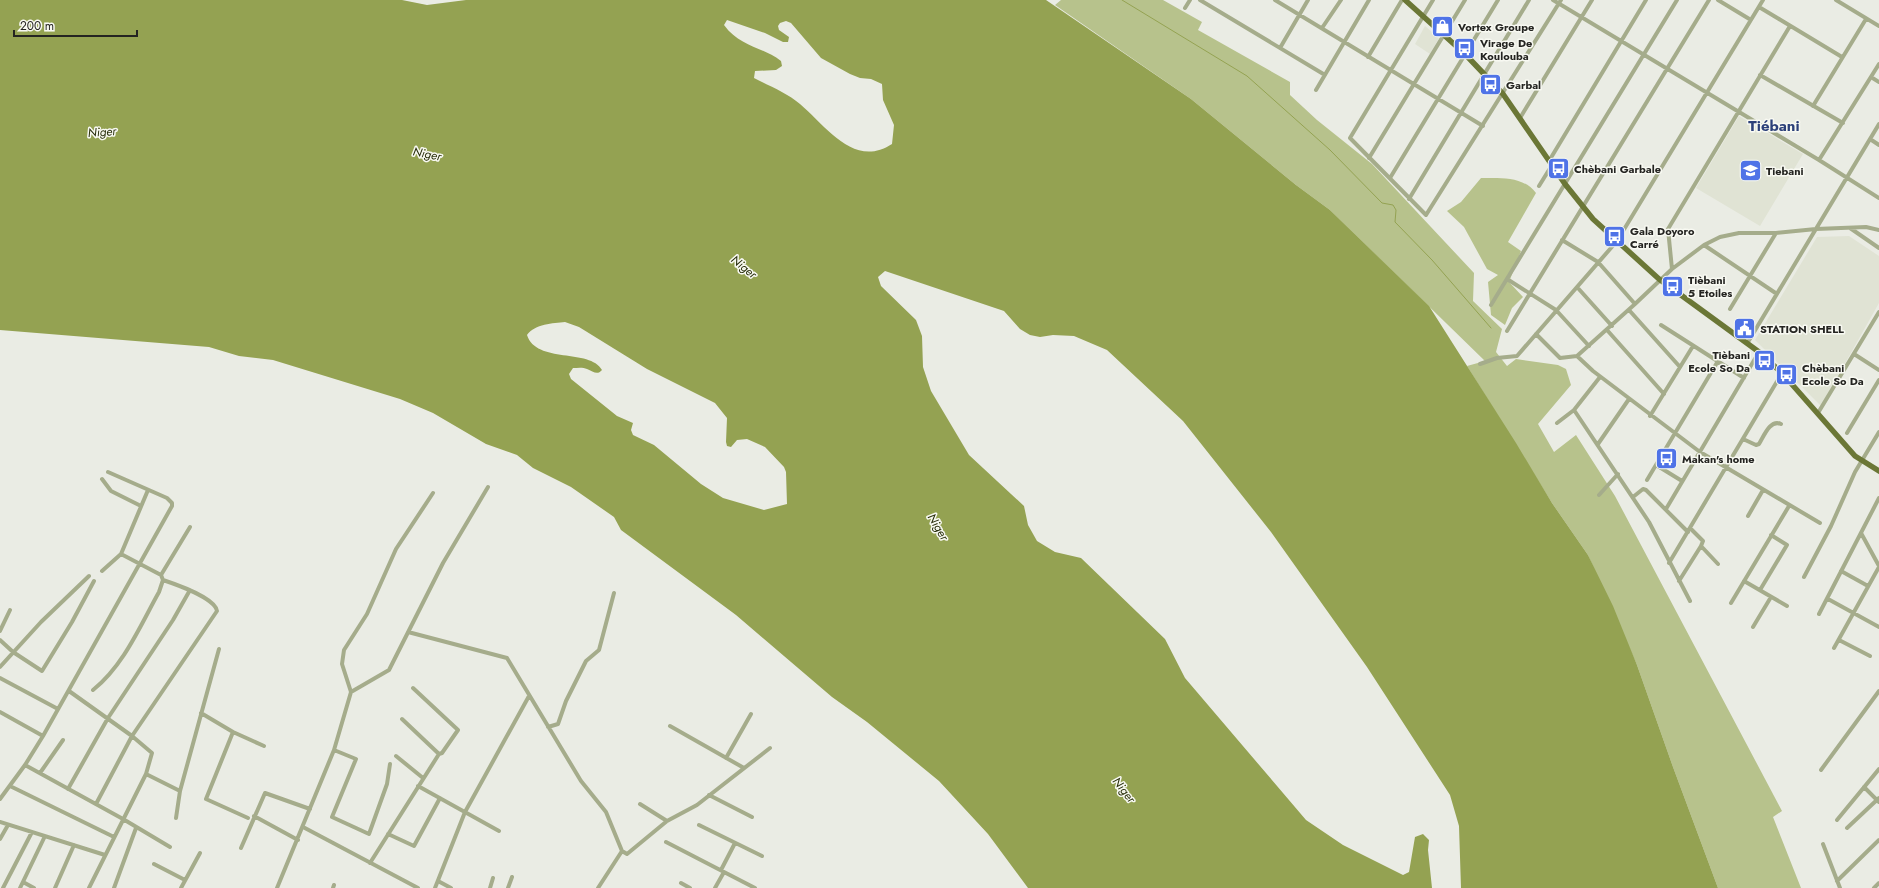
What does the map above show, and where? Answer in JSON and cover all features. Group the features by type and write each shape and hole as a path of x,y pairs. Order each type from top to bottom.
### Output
{"main road":[{"path":"1404,0 1465,54 1485,73 1503,94 1582,208 1659,279 1748,342 1782,373 1818,413 1848,450 1861,462 1879,471"}],"street":[{"path":"1185,8 1190,0"},
{"path":"1200,0 1325,75"},
{"path":"1276,0 1483,126"},
{"path":"1280,48 1308,0"},
{"path":"1322,28 1341,0"},
{"path":"1316,90 1369,0"},
{"path":"1368,57 1404,0"},
{"path":"1434,0 1350,138 1426,215 1430,212 1560,2"},
{"path":"1369,158 1465,0"},
{"path":"1390,178 1498,0"},
{"path":"1409,199 1529,0"},
{"path":"1552,0 1560,2 1621,42 1819,160 1879,198"},
{"path":"1520,118 1592,0"},
{"path":"1539,186 1550,163 1646,0"},
{"path":"1491,305 1677,0"},
{"path":"1507,331 1709,0"},
{"path":"1718,0 1751,20"},
{"path":"1480,364 1497,358 1517,356 1617,241 1763,0"},
{"path":"1836,0 1879,26"},
{"path":"1759,7 1842,57"},
{"path":"1813,106 1866,19"},
{"path":"1672,269 1668,229 1790,26"},
{"path":"1819,160 1879,64"},
{"path":"1760,75 1843,123"},
{"path":"1871,77 1879,82"},
{"path":"1748,342 1879,124"},
{"path":"1870,139 1879,145"},
{"path":"1536,334 1560,358 1577,356 1630,310 1659,279 1704,245 1720,237 1739,233 1776,233 1816,229 1866,227 1879,230"},
{"path":"1850,228 1879,248"},
{"path":"1730,309 1776,233"},
{"path":"1562,240 1598,262 1636,304"},
{"path":"1704,245 1777,294"},
{"path":"1507,279 1556,310 1589,346"},
{"path":"1577,287 1612,326"},
{"path":"1630,310 1680,367"},
{"path":"1818,413 1879,312"},
{"path":"1660,325 1744,378"},
{"path":"1607,330 1664,394"},
{"path":"1650,416 1693,346"},
{"path":"1666,509 1759,352"},
{"path":"1854,354 1879,370"},
{"path":"1577,356 1600,377 1628,399 1700,452 1789,506 1820,522"},
{"path":"1647,480 1718,361"},
{"path":"1669,562 1782,373"},
{"path":"1557,423 1574,410 1600,377"},
{"path":"1847,433 1879,380"},
{"path":"1598,444 1628,399"},
{"path":"1574,410 1650,522 1690,601"},
{"path":"1743,439 1756,445 1759,444 1771,424 1777,422 1781,424"},
{"path":"1804,577 1861,462 1879,432"},
{"path":"1656,465 1682,481"},
{"path":"0,798 25,765 43,736 170,510 172,503 167,498 108,472"},
{"path":"1599,495 1618,474"},
{"path":"102,479 112,492 141,506"},
{"path":"351,692 388,670 443,563 488,487"},
{"path":"1633,497 1643,489 1666,509 1688,532"},
{"path":"102,571 121,554 148,490"},
{"path":"1748,516 1762,490"},
{"path":"278,888 334,750 351,692 342,664 344,650 366,614 396,549 432,493"},
{"path":"1819,614 1861,533 1877,506 1879,498"},
{"path":"1731,603 1789,506"},
{"path":"93,690 104,681 120,662 159,592 162,577 190,527"},
{"path":"1679,581 1703,541 1690,528"},
{"path":"1834,648 1879,564 1861,533"},
{"path":"1760,590 1787,545 1771,535"},
{"path":"1701,546 1718,564"},
{"path":"96,804 132,736 217,611 215,607 190,590 162,577 121,554"},
{"path":"1841,571 1868,586"},
{"path":"0,667 41,622 89,576"},
{"path":"0,640 14,652 42,671 94,581"},
{"path":"1744,581 1787,606"},
{"path":"68,789 108,718 173,620 190,590"},
{"path":"548,728 558,724 566,701 586,661 598,650 614,593"},
{"path":"1753,627 1771,597"},
{"path":"1828,599 1879,627"},
{"path":"0,631 10,610"},
{"path":"408,632 507,658 581,781 606,812 622,851 627,854 667,821 697,805 770,748"},
{"path":"1839,640 1870,656"},
{"path":"176,818 180,792 219,649"},
{"path":"0,678 58,709"},
{"path":"370,863 423,778 439,754 442,753 458,730 413,688"},
{"path":"69,691 108,718 152,753 146,774 89,888"},
{"path":"1821,770 1879,691"},
{"path":"435,888 465,812 529,696"},
{"path":"0,712 43,736"},
{"path":"201,713 233,732 264,746"},
{"path":"726,758 751,714"},
{"path":"402,719 439,754"},
{"path":"670,726 744,768"},
{"path":"233,732 206,799 248,818"},
{"path":"40,773 63,740"},
{"path":"334,750 356,759 332,817 369,834 388,784 390,764"},
{"path":"396,756 423,778"},
{"path":"25,765 123,818 136,828 170,847"},
{"path":"1837,820 1879,769"},
{"path":"146,774 180,792"},
{"path":"10,786 114,836"},
{"path":"418,786 499,831"},
{"path":"1848,828 1878,800 1864,787"},
{"path":"241,848 265,792 310,809"},
{"path":"709,795 752,817"},
{"path":"388,834 414,846 440,798"},
{"path":"640,804 667,821"},
{"path":"254,816 298,840"},
{"path":"0,822 105,855"},
{"path":"700,824 762,856"},
{"path":"0,839 8,825"},
{"path":"303,827 418,888"},
{"path":"114,888 136,828"},
{"path":"3,888 32,832"},
{"path":"20,888 45,836"},
{"path":"1837,881 1879,840"},
{"path":"666,842 755,888"},
{"path":"715,888 735,843"},
{"path":"1823,844 1840,888"},
{"path":"55,888 74,845"},
{"path":"598,888 622,851"},
{"path":"181,888 200,853"},
{"path":"154,864 185,880"},
{"path":"508,888 512,877"},
{"path":"490,888 493,878"},
{"path":"438,881 451,888"},
{"path":"23,882 34,888"},
{"path":"681,883 690,888"},
{"path":"1874,888 1879,883"}],"shaded area":[{"path":"1061,0 1163,0 1202,22 1198,30 1290,82 1290,95 1317,120 1372,164 1474,273 1473,301 1502,329 1496,352 1507,366 1516,359 1558,365 1566,369 1571,385 1538,424 1554,452 1576,435 1615,496 1782,811 1773,817 1801,888 1718,888 1637,665 1588,555 1552,503 1467,366 1485,361 1330,210 1296,185 1191,99 1055,5"},
{"path":"1425,26 1439,38 1430,54 1415,44"},
{"name":"Tiebani","path":"1739,116 1803,154 1760,226 1696,188"},
{"path":"1481,178 1511,179 1525,183 1536,193 1508,242 1521,251 1509,282 1523,297 1512,308 1505,325 1491,315 1488,282 1498,275 1487,269 1464,227 1447,211 1461,202"},
{"path":"1849,236 1879,256 1879,303 1821,406 1755,340 1817,237"}],"water":[{"name":"Niger","path":"0,0 402,0 427,5 466,0 1046,0 1191,99 1296,185 1330,210 1429,306 1516,443 1552,503 1588,555 1613,606 1637,665 1718,888 1461,888 1459,826 1450,795 1367,667 1271,532 1183,421 1107,350 1074,336 1053,335 1040,337 1030,335 1020,329 1004,311 885,271 878,277 881,286 916,320 922,336 923,367 931,391 969,455 1024,506 1028,525 1037,541 1055,552 1081,558 1165,639 1185,678 1306,820 1343,845 1403,875 1409,872 1415,837 1423,834 1429,840 1428,850 1432,888 1028,888 988,834 939,781 867,722 832,697 736,615 621,530 614,517 571,487 533,468 517,455 486,444 433,413 400,399 273,360 239,356 209,347 0,330","holes":["727,20 765,33 783,42 788,42 789,37 779,30 778,26 780,23 786,21 791,23 821,58 850,74 860,78 871,79 882,84 883,100 894,125 892,144 878,150 865,151 853,148 842,142 831,133 795,100 754,78 755,71 776,70 782,66 781,61 737,38 724,25","565,322 579,327 647,369 715,403 727,418 727,446 731,447 737,440 747,439 765,447 784,467 786,472 787,504 764,510 723,498 701,484 654,445 633,435 631,430 633,423 617,416 571,379 569,374 573,368 584,368 597,373 600,372 602,370 596,363 586,359 541,350 532,344 527,335 530,331 539,326"]}],"waterway":[{"path":"1122,0 1247,76 1330,150 1382,203 1393,205 1396,210 1395,222 1432,260 1491,328"}],"place":[{"name":"Vortex Groupe","path":"1442,27"},
{"name":"Virage De Koulouba","path":"1464,49"},
{"name":"Garbal","path":"1491,85"},
{"name":"Chèbani Garbale","path":"1558,169"},
{"name":"Tiebani","path":"1750,171"},
{"name":"Gala Doyoro Carré","path":"1614,237"},
{"name":"Tièbani 5 Etoiles","path":"1673,286"},
{"name":"STATION SHELL","path":"1745,329"},
{"name":"Tièbani Ecole So Da","path":"1765,361"},
{"name":"Chèbani Ecole So Da","path":"1786,374"},
{"name":"Makan's home","path":"1667,459"}],"district":[{"name":"Tiébani","path":"1774,126"}]}
